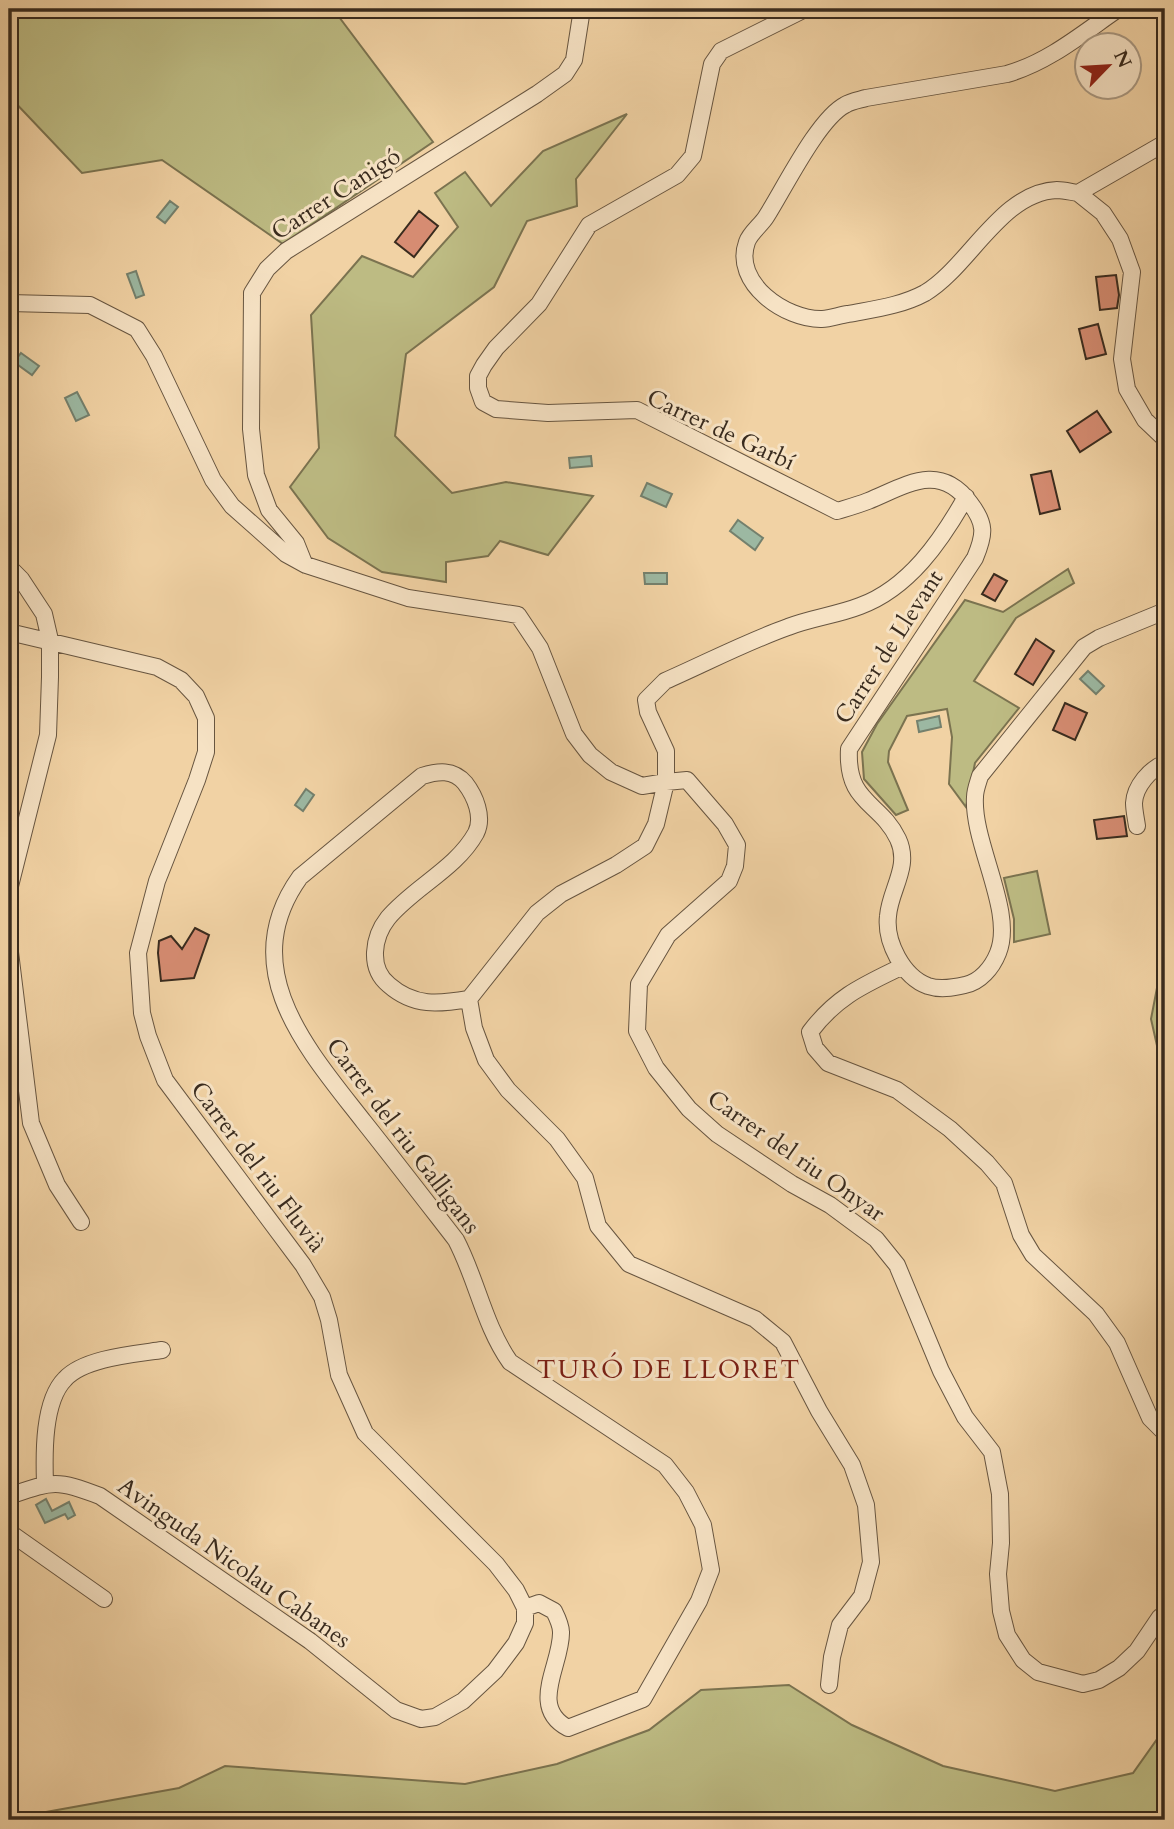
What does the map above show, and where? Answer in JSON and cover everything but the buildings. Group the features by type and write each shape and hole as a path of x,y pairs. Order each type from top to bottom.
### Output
{"street":[{"name":"Carrer Canigó","path":"304,563 296,543 270,510 256,475 251,429 252,293 267,269 286,251 565,74 574,60 582,9"},
{"name":"Carrer de Garbí","path":"805,9 721,51 712,64 693,156 677,175 589,225 539,304 496,348 484,365 478,376 478,388 483,402 496,410 573,414 637,410 836,511 926,478 945,482 965,497"},
{"path":"1118,9 1027,68 1007,74 866,98 845,105 820,130 762,223 747,241 745,259 753,283 771,302 795,313 821,319 894,305 925,292 946,275 1007,214 1031,196 1056,190 1078,193 1103,213 1120,239 1132,272 1122,359 1127,388 1145,420 1165,439"},
{"path":"1078,193 1165,143"},
{"path":"9,303 90,305 137,329 154,356 212,480 233,506 261,533 286,554 304,563 408,598 518,615 540,648 574,734 590,755 611,772 642,786 666,782"},
{"path":"829,1685 840,1625 862,1596 871,1562 866,1506 852,1465 819,1411 783,1342 755,1319 629,1264 598,1226 584,1178 578,1168 557,1139 508,1090 486,1060 474,1028 469,999 537,913 561,894 616,865 645,846 656,824 666,782 666,751 648,712 646,700 654,689 665,681 786,628 859,607 885,595 909,576 951,524 965,497"},
{"name":"Carrer de Llevant","path":"965,497 981,517 983,539 975,558 849,749 848,765 852,782 899,840 903,868 888,914 888,932 903,966 927,986 947,989 974,983 988,969 999,952 1003,925 975,815 974,794 980,776 1084,647 1099,638 1165,611"},
{"path":"9,567 21,579 44,614 50,640 48,735 9,890"},
{"name":"Carrer del riu Fluvià","path":"9,632 157,667 181,680 196,696 206,718 206,752 194,790 157,881 138,953 142,1013 148,1037 165,1080 303,1265 322,1297 330,1320 339,1375 365,1433 496,1564 516,1590 525,1608"},
{"path":"1137,826 1134,802 1140,784 1156,766 1165,763"},
{"name":"Carrer del riu Galligans","path":"469,999 437,1004 407,997 387,984 375,963 376,941 388,919 464,851 478,830 478,814 473,793 459,776 438,771 422,776 300,877 285,897 277,920 275,967 285,1006 308,1049 456,1240 466,1259 489,1326 510,1362 665,1465 685,1492 703,1525 711,1570 699,1601 643,1699 568,1728 558,1723 547,1701 549,1683 559,1650 561,1629 558,1620 554,1611 539,1603 525,1608"},
{"name":"Carrer del riu Onyar","path":"666,782 687,780 725,824 737,845 735,866 729,881 668,934 639,984 638,1031 656,1068 689,1109 717,1134 792,1184 830,1205 876,1239 897,1265 953,1394 965,1417 992,1452 1000,1494 1001,1543 998,1574 1002,1611 1006,1635 1023,1660 1038,1672 1083,1684 1099,1680 1119,1668 1137,1651 1160,1617"},
{"path":"9,944 31,1123 57,1185 82,1222"},
{"path":"903,966 849,993 825,1013 810,1032 815,1048 828,1063 897,1090 950,1129 987,1163 1004,1183 1021,1235 1033,1255 1096,1314 1117,1343 1150,1418 1165,1433"},
{"path":"45,1483 44,1454 52,1399 65,1378 81,1368 111,1358 162,1349"},
{"name":"Avinguda Nicolau Cabanes","path":"9,1496 45,1483 69,1484 100,1496 310,1641 396,1710 421,1719 435,1717 463,1701 495,1671 516,1643 525,1623 525,1608"},
{"path":"9,1532 104,1599"}],"shaded area":[{"path":"9,9 333,9 433,142 283,244 162,160 82,173 9,96 9,57 18,20"},
{"path":"627,114 576,179 577,206 527,221 494,287 406,354 395,436 452,493 506,482 593,496 548,555 500,541 488,556 446,562 446,582 382,572 328,538 290,487 319,448 311,315 362,256 413,277 458,227 435,193 465,172 491,206 543,151"},
{"path":"170,201 178,207 165,223 157,217"},
{"path":"136,271 144,295 136,298 127,274"},
{"path":"21,353 39,366 32,375 14,362"},
{"path":"77,392 89,415 76,421 65,398"},
{"path":"591,456 592,466 570,468 569,458"},
{"path":"647,483 672,494 666,507 641,496"},
{"path":"738,520 763,538 755,550 730,531"},
{"path":"1068,569 1074,583 1016,618 974,681 1019,708 975,763 966,807 949,784 952,737 947,709 907,716 889,751 888,762 908,810 896,815 864,779 862,752 877,724 965,600 1003,612"},
{"path":"644,573 667,573 667,584 645,584"},
{"path":"1088,671 1104,686 1096,694 1080,679"},
{"path":"939,716 941,727 919,732 917,721"},
{"path":"306,789 314,795 303,811 295,805"},
{"path":"1037,871 1050,934 1014,942 1014,919 1004,878"},
{"path":"1165,958 1165,1071 1162,1068 1151,1019"},
{"path":"46,1499 52,1511 69,1502 75,1515 68,1519 65,1514 45,1523 36,1505"},
{"path":"789,1685 852,1725 943,1766 1055,1791 1133,1773 1165,1728 1165,1820 27,1820 35,1814 179,1788 225,1766 465,1784 557,1764 649,1730 701,1690"}],"district":[{"name":"TURÓ DE LLORET","path":"669,1369"}]}
